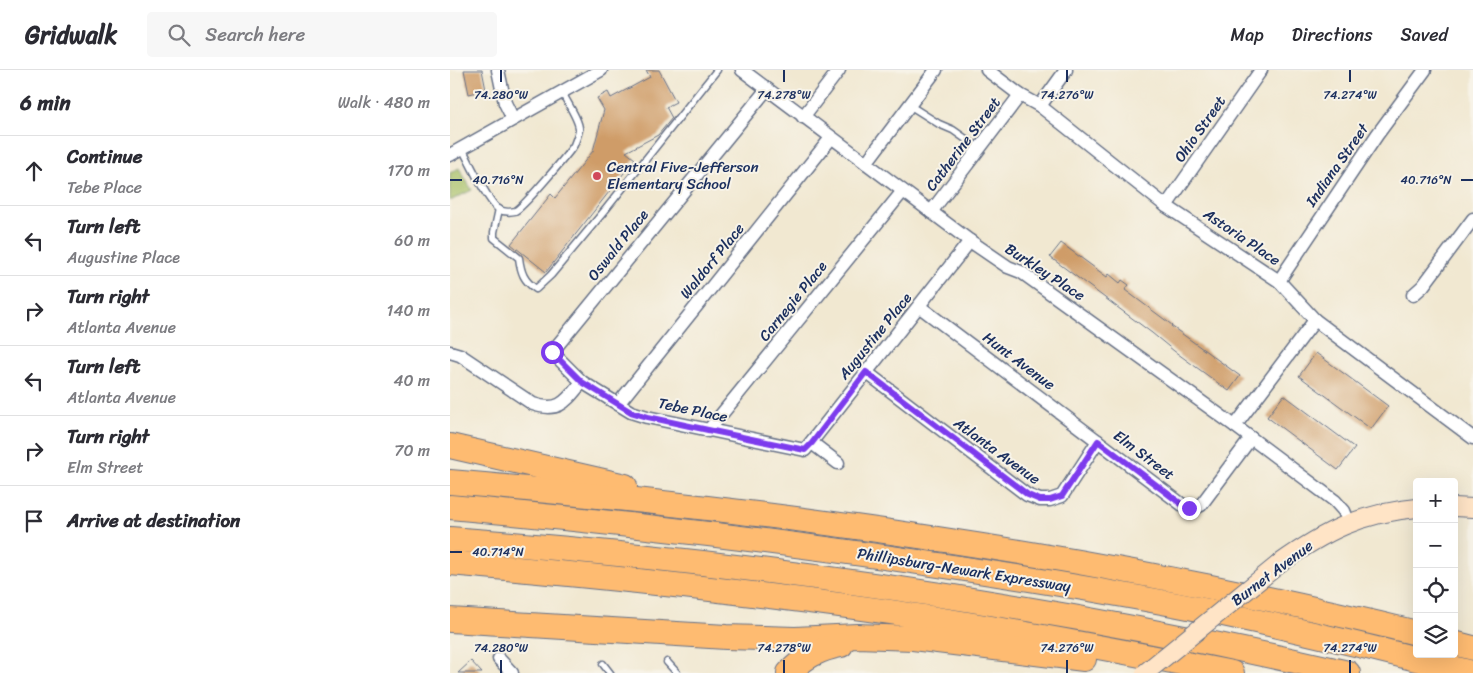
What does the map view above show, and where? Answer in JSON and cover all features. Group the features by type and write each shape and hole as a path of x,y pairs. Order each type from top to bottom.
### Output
{"highway":[{"path":"450,446 751,514"},
{"name":"Phillipsburg-Newark Expressway","path":"450,482 751,514 946,541 1142,574 1279,601 1413,632"},
{"name":"Phillipsburg-Newark Expressway","path":"450,507 688,531 992,573 1232,616 1360,644 1472,673"},
{"name":"Phillipsburg-Newark Expressway","path":"450,538 717,565 924,593 1176,636 1348,673"},
{"path":"450,563 684,586 912,616 1044,637 1232,673"},
{"path":"450,620 749,638 795,639 835,636 932,640 1139,667 1220,673"},
{"path":"789,673 807,657 820,650 879,637"},
{"path":"1458,644 1473,648"}],"street":[{"path":"498,70 506,103 513,119"},
{"path":"450,155 601,70"},
{"name":"Burkley Place","path":"742,70 970,242 1008,268 1021,272 1235,426 1335,501 1344,511 1350,523"},
{"path":"803,117 839,70"},
{"path":"866,163 936,70"},
{"name":"Astoria Place","path":"986,70 1020,95 1040,106 1166,206 1279,281 1315,320 1473,438"},
{"path":"1040,106 1066,70"},
{"name":"Ohio Street","path":"1166,206 1261,70"},
{"name":"Indiana Street","path":"1279,281 1377,135 1425,70"},
{"name":"Oswald Place","path":"552,352 767,89"},
{"name":"Catherine Street","path":"931,212 1020,95"},
{"name":"Waldorf Place","path":"618,404 831,138"},
{"name":"Carnegie Place","path":"708,430 903,191"},
{"path":"1413,295 1423,286 1473,219"},
{"name":"Augustine Place","path":"808,447 970,242"},
{"name":"Hunt Avenue","path":"920,307 1098,441"},
{"path":"1235,426 1315,320"},
{"path":"450,352 460,355 533,404 551,408 563,404 582,382"},
{"name":"Tebe Place","path":"552,352 582,382 631,412 708,430 808,447"},
{"name":"Atlanta Avenue","path":"866,372 1028,495 1040,500 1050,500 1062,496 1098,441"},
{"name":"Elm Street","path":"1098,441 1184,506 1194,508 1201,505 1251,438"},
{"path":"808,447 838,462"},
{"path":"1458,507 1473,508"},
{"name":"Burnet Avenue","path":"1144,673 1279,564 1307,544 1326,533 1350,523 1382,513 1413,509"},
{"path":"499,659 512,673"}],"lane":[{"path":"499,209 494,238 519,258 521,270 527,283 536,289 551,275 600,216 717,70"},
{"path":"462,148 491,201 499,209 514,212 521,208 573,146 577,137 579,128 562,92"},
{"path":"909,105 939,124 953,130 980,149"},
{"path":"667,662 677,673"},
{"path":"603,664 610,673"}],"green space":[{"path":"459,168 472,190 450,201 450,173"}],"building":[{"path":"464,70 482,70 486,90 469,94"},
{"name":"Central Five-Jefferson Elementary School","path":"646,70 659,70 676,102 666,107 672,118 658,135 626,152 635,159 546,272 511,244 551,194 555,198 593,151 604,110 597,98 608,92 611,98 650,77"},
{"path":"1061,243 1107,277 1109,274 1120,283 1122,280 1129,285 1125,290 1240,376 1229,391 1050,257"},
{"path":"1316,353 1388,406 1371,429 1299,376"},
{"path":"1284,395 1355,448 1338,470 1267,417"},
{"path":"471,661 482,673 458,673"}],"place":[{"name":"Central Five-Jefferson Elementary School","path":"597,176"}],"route":[{"path":"552,352 582,382 631,412 805,450 866,372 1028,495 1040,500 1056,499 1062,496 1098,441 1189,508"}]}
